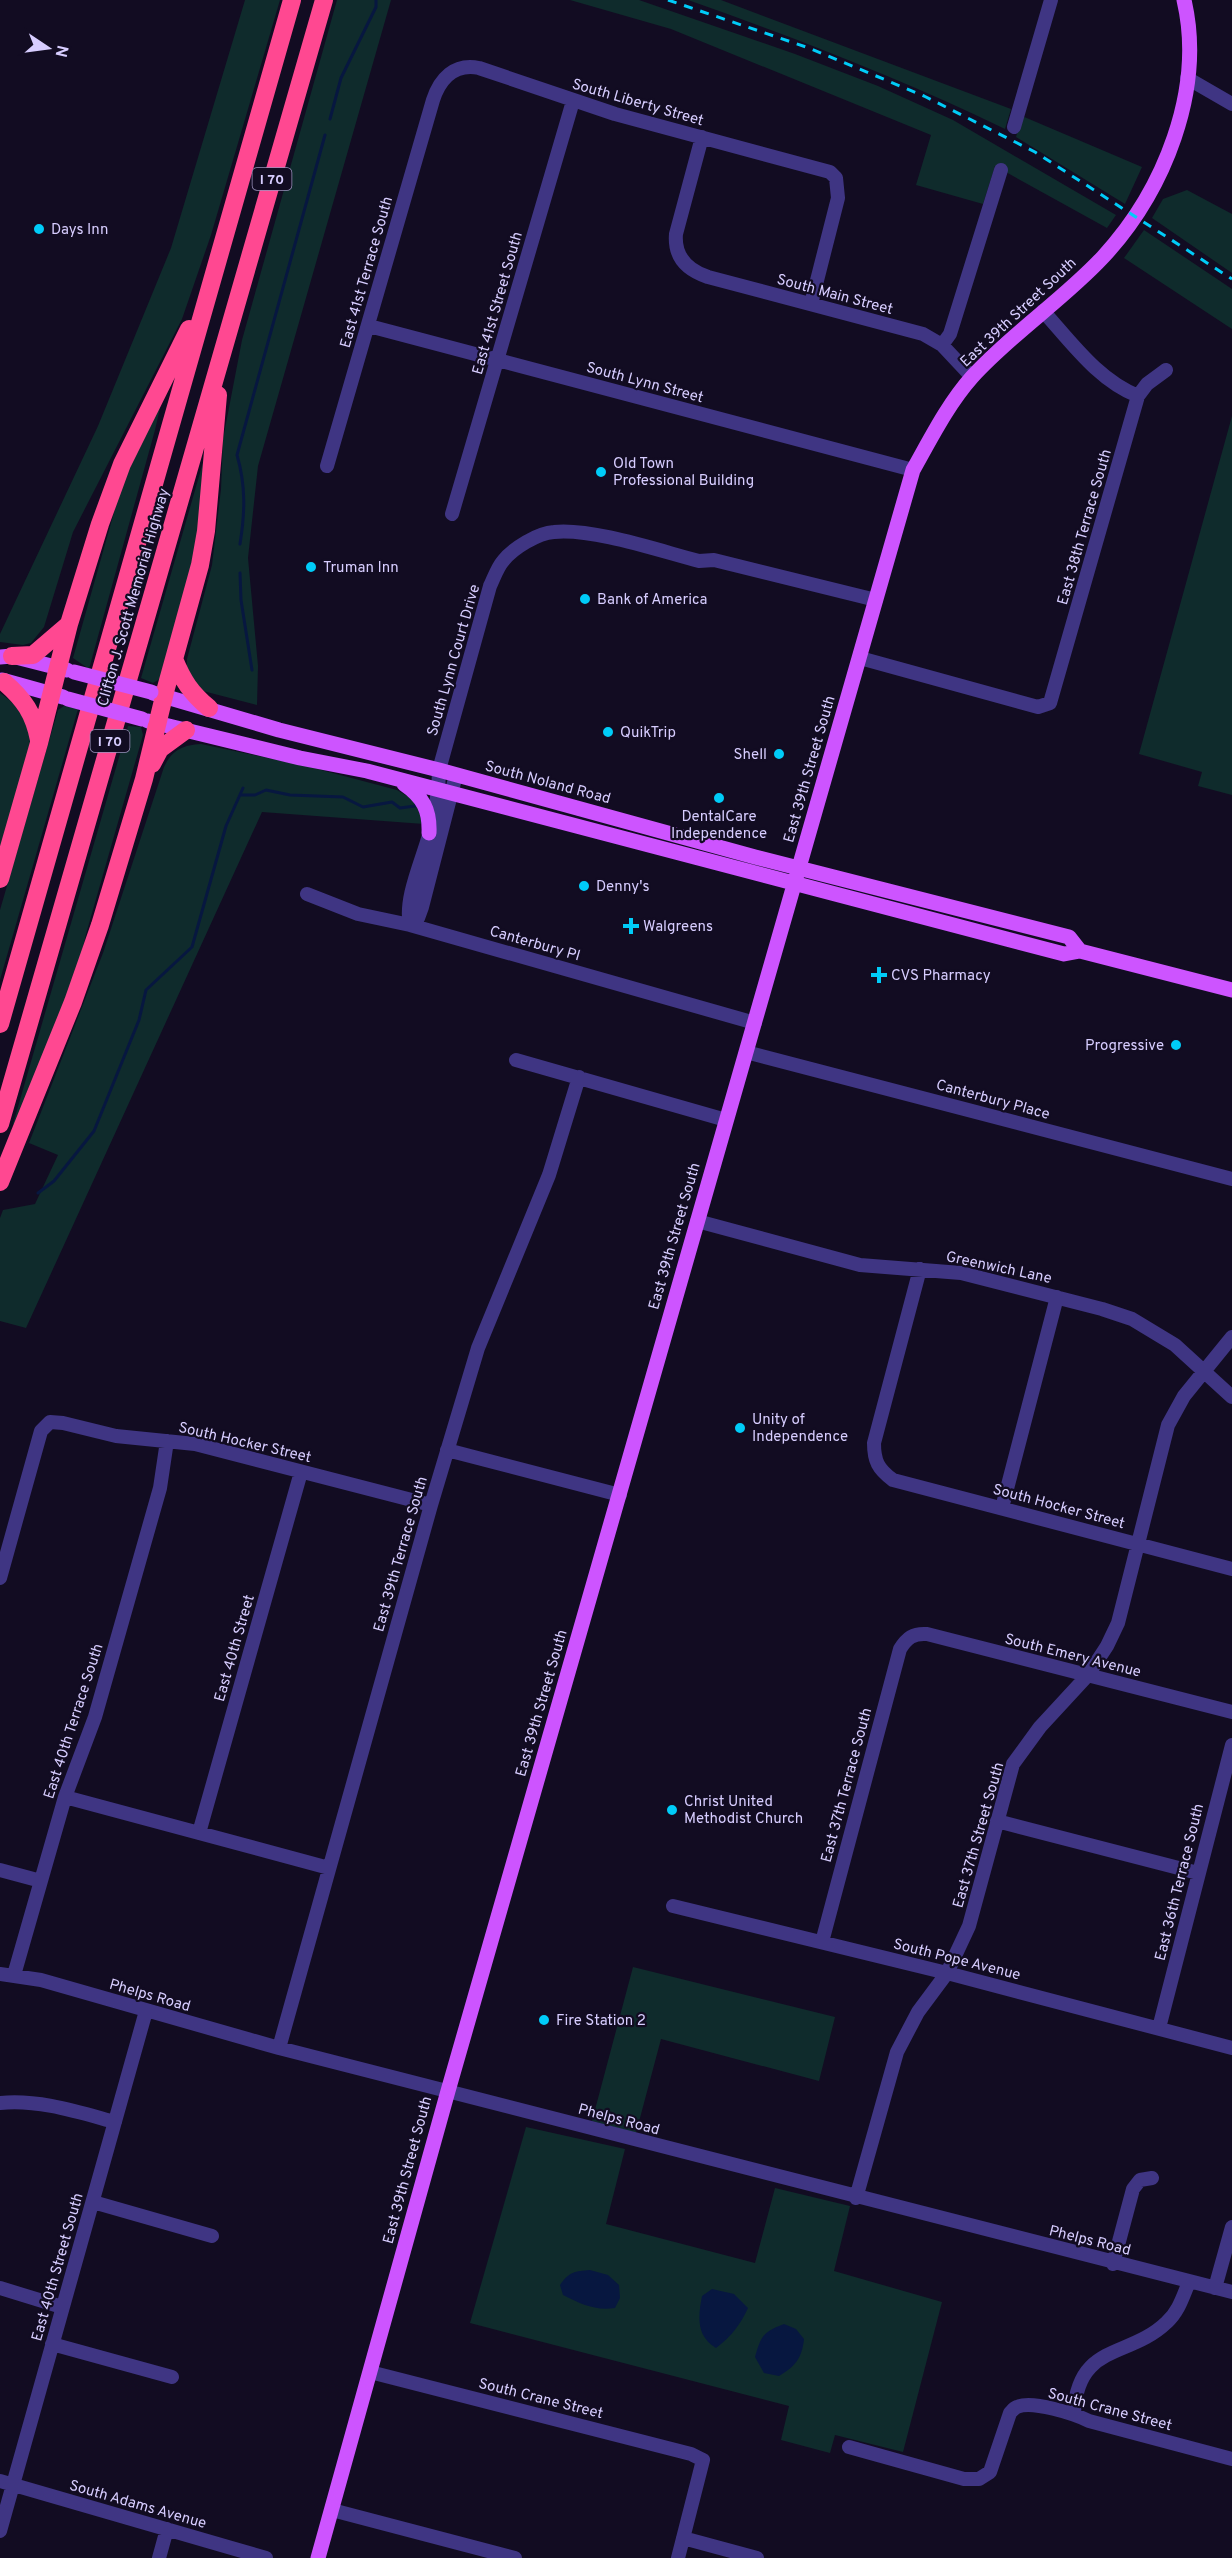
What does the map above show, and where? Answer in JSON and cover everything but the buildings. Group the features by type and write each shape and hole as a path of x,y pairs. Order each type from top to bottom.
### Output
{"highway":[{"name":"I 70","path":"207,295 292,0"},
{"name":"I 70","path":"221,357 324,0"},
{"path":"0,879 39,743 59,697 66,669 69,624 100,524 122,465 165,374 207,295"},
{"name":"Clifton J. Scott Memorial Highway","path":"0,1024 207,295"},
{"path":"144,779 150,721 157,694 174,659 207,531 221,357"},
{"name":"Clifton J. Scott Memorial Highway","path":"0,1124 221,357"},
{"path":"6,657 33,655 69,624"},
{"path":"174,659 186,686 209,708"},
{"path":"2,680 26,704 36,724 39,743"},
{"path":"0,1182 18,1142 96,936 144,779 160,749 186,730"}],"main road":[{"name":"East 39th Street South","path":"318,2558 448,2091 913,470 950,406 972,377 1103,257 1137,215 1155,184 1170,150 1181,114 1187,78 1188,45 1184,0"},
{"name":"South Noland Road","path":"6,657 66,669 209,708 279,730 439,770 755,857 1069,937 1080,951"},
{"name":"South Noland Road","path":"2,680 150,721 399,780 632,843 795,883 1064,954 1080,951 1232,990"},
{"path":"399,780 424,802 430,820 429,833"},
{"path":"932,919 936,903"}],"street":[{"path":"1014,127 1051,0"},
{"name":"South Liberty Street","path":"437,88 450,72 473,67 573,101 825,170 836,178 838,198 811,304"},
{"path":"1187,78 1232,104"},
{"name":"East 41st Terrace South","path":"327,466 437,88"},
{"name":"East 41st Street South","path":"452,514 573,101"},
{"name":"South Main Street","path":"702,138 675,244 680,257 696,273 923,334 942,345 972,377"},
{"path":"942,345 950,334 1001,170"},
{"path":"1043,311 1102,376 1119,389 1138,396"},
{"name":"South Lynn Street","path":"369,326 913,470"},
{"name":"East 38th Terrace South","path":"860,658 1038,707 1050,703 1138,396 1147,384 1166,370"},
{"name":"South Lynn Court Drive","path":"410,925 418,918 422,906 445,792 439,770 490,586 503,561 522,545 553,532 584,533 699,561 714,560 876,600"},
{"name":"South Lynn Court Drive","path":"410,925 409,906 429,833 445,792 456,775"},
{"name":"Canterbury Pl","path":"307,894 358,914 410,925 755,1023"},
{"name":"Canterbury Place","path":"746,1052 1232,1179"},
{"path":"516,1060 726,1120"},
{"name":"East 39th Terrace South","path":"279,2048 431,1505 478,1348 549,1175 579,1077"},
{"name":"Greenwich Lane","path":"697,1221 860,1265 961,1273 1132,1319 1175,1345 1232,1397"},
{"name":"South Hocker Street","path":"920,1269 874,1443 874,1460 880,1470 893,1480 1232,1569"},
{"path":"1002,1508 1057,1297"},
{"name":"East 37th Street South","path":"856,2198 897,2052 918,2012 946,1973 969,1926 1013,1764 1040,1727 1088,1676 1107,1646 1118,1623 1168,1425 1184,1396 1232,1337"},
{"name":"South Hocker Street","path":"0,1578 42,1431 50,1422 116,1436 195,1444 431,1505"},
{"name":"East 40th Terrace South","path":"7,1974 41,1881 65,1797 98,1706 160,1488 168,1441"},
{"path":"447,1450 620,1495"},
{"name":"East 40th Street","path":"200,1833 301,1472"},
{"name":"South Emery Avenue","path":"907,1638 918,1633 927,1634 1232,1712"},
{"name":"East 37th Terrace South","path":"822,1942 900,1649 907,1638"},
{"name":"East 36th Terrace South","path":"1159,2028 1232,1745"},
{"path":"65,1797 330,1868"},
{"path":"997,1821 1198,1873"},
{"path":"0,1870 41,1881"},
{"name":"South Pope Avenue","path":"673,1906 946,1973 1232,2048"},
{"name":"Phelps Road","path":"7,1974 41,1980 279,2048 856,2198 1232,2292"},
{"name":"East 40th Street South","path":"0,2531 7,2483 52,2344 146,2011"},
{"path":"0,2103 12,2101 47,2106 115,2122"},
{"path":"1113,2264 1133,2190 1140,2180 1152,2178"},
{"path":"93,2202 212,2236"},
{"path":"1215,2288 1232,2227"},
{"path":"1074,2413 1075,2393 1086,2373 1100,2358 1167,2323 1180,2306 1189,2282"},
{"path":"0,2288 62,2307"},
{"path":"52,2344 171,2377"},
{"name":"South Crane Street","path":"370,2372 691,2454 703,2460 683,2538"},
{"name":"South Crane Street","path":"849,2447 964,2479 978,2479 990,2472 1010,2413 1017,2407 1029,2405 1074,2413 1089,2421 1232,2459"},
{"name":"South Adams Avenue","path":"7,2483 267,2558"},
{"path":"332,2510 515,2558"},
{"path":"159,2558 167,2529"},
{"path":"678,2558 683,2538 757,2558"}],"green space":[{"path":"245,0 280,0 211,235 182,319 73,532 44,627 31,643 23,645 0,642 0,634 98,426 171,248"},
{"path":"337,0 391,0 258,466 248,558 258,666 257,705 203,691 187,672 187,659 212,565 221,489 223,439 242,340"},
{"path":"570,0 639,0 795,54 878,86 953,120 1116,215 1107,228 995,166 983,204 916,185 931,135 671,29"},
{"path":"688,0 721,0 1011,109 1005,129 848,60"},
{"path":"1022,116 1142,167 1125,204 1016,137"},
{"path":"1187,190 1232,214 1232,273 1152,218 1163,199"},
{"path":"1144,230 1232,289 1232,329 1124,258"},
{"path":"165,386 89,669 73,658 124,477"},
{"path":"1232,416 1232,795 1198,786 1202,772 1139,754"},
{"path":"206,452 197,545 160,679 153,683 141,678"},
{"path":"0,693 19,710 23,717 29,732 30,750 0,851"},
{"path":"64,706 78,709 0,980 0,910 58,710"},
{"path":"128,726 141,727 143,735 86,934 74,986 19,1125 13,1124"},
{"path":"201,744 306,766 397,790 417,802 424,824 262,812 26,1328 0,1321 0,1218 3,1210 35,1204 58,1155 29,1143 103,953 164,767 174,753 189,746"},
{"path":"633,1967 835,2017 819,2081 661,2039 636,2133 592,2121"},
{"path":"526,2127 625,2149 606,2224 755,2263 775,2188 850,2206 834,2271 942,2302 903,2452 835,2435 830,2453 781,2440 789,2406 470,2323"}],"water":[{"path":"590,2270 608,2275 619,2285 620,2298 615,2308 595,2308 563,2295 560,2285 566,2277 576,2272"},
{"path":"712,2289 734,2294 748,2308 735,2330 716,2348 705,2338 699,2319 702,2296"},
{"path":"784,2324 796,2329 804,2339 802,2352 793,2365 779,2376 764,2373 755,2357 759,2344 767,2332"}],"waterway":[{"path":"330,119 341,78 376,7 376,0"},
{"path":"240,544 244,500 237,455 325,135"},
{"path":"240,573 241,600 252,670"},
{"path":"38,1193 54,1181 94,1131 139,1020 146,990 192,947 226,826 243,788"},
{"path":"240,795 255,795 266,790 290,795 343,797 363,807 392,802 400,808 415,806"}],"railway":[{"path":"668,0 809,48 924,96 1035,152 1232,279"}],"place":[{"name":"Days Inn","path":"39,229"},
{"name":"Old Town Professional Building","path":"601,472"},
{"name":"Truman Inn","path":"311,567"},
{"name":"Bank of America","path":"585,599"},
{"name":"QuikTrip","path":"608,732"},
{"name":"Shell","path":"779,754"},
{"name":"DentalCare Independence","path":"719,798"},
{"name":"Denny's","path":"584,886"},
{"name":"Walgreens","path":"631,926"},
{"name":"CVS Pharmacy","path":"879,975"},
{"name":"Progressive","path":"1176,1045"},
{"name":"Unity of Independence","path":"740,1428"},
{"name":"Christ United Methodist Church","path":"672,1810"},
{"name":"Fire Station 2","path":"544,2020"}]}
